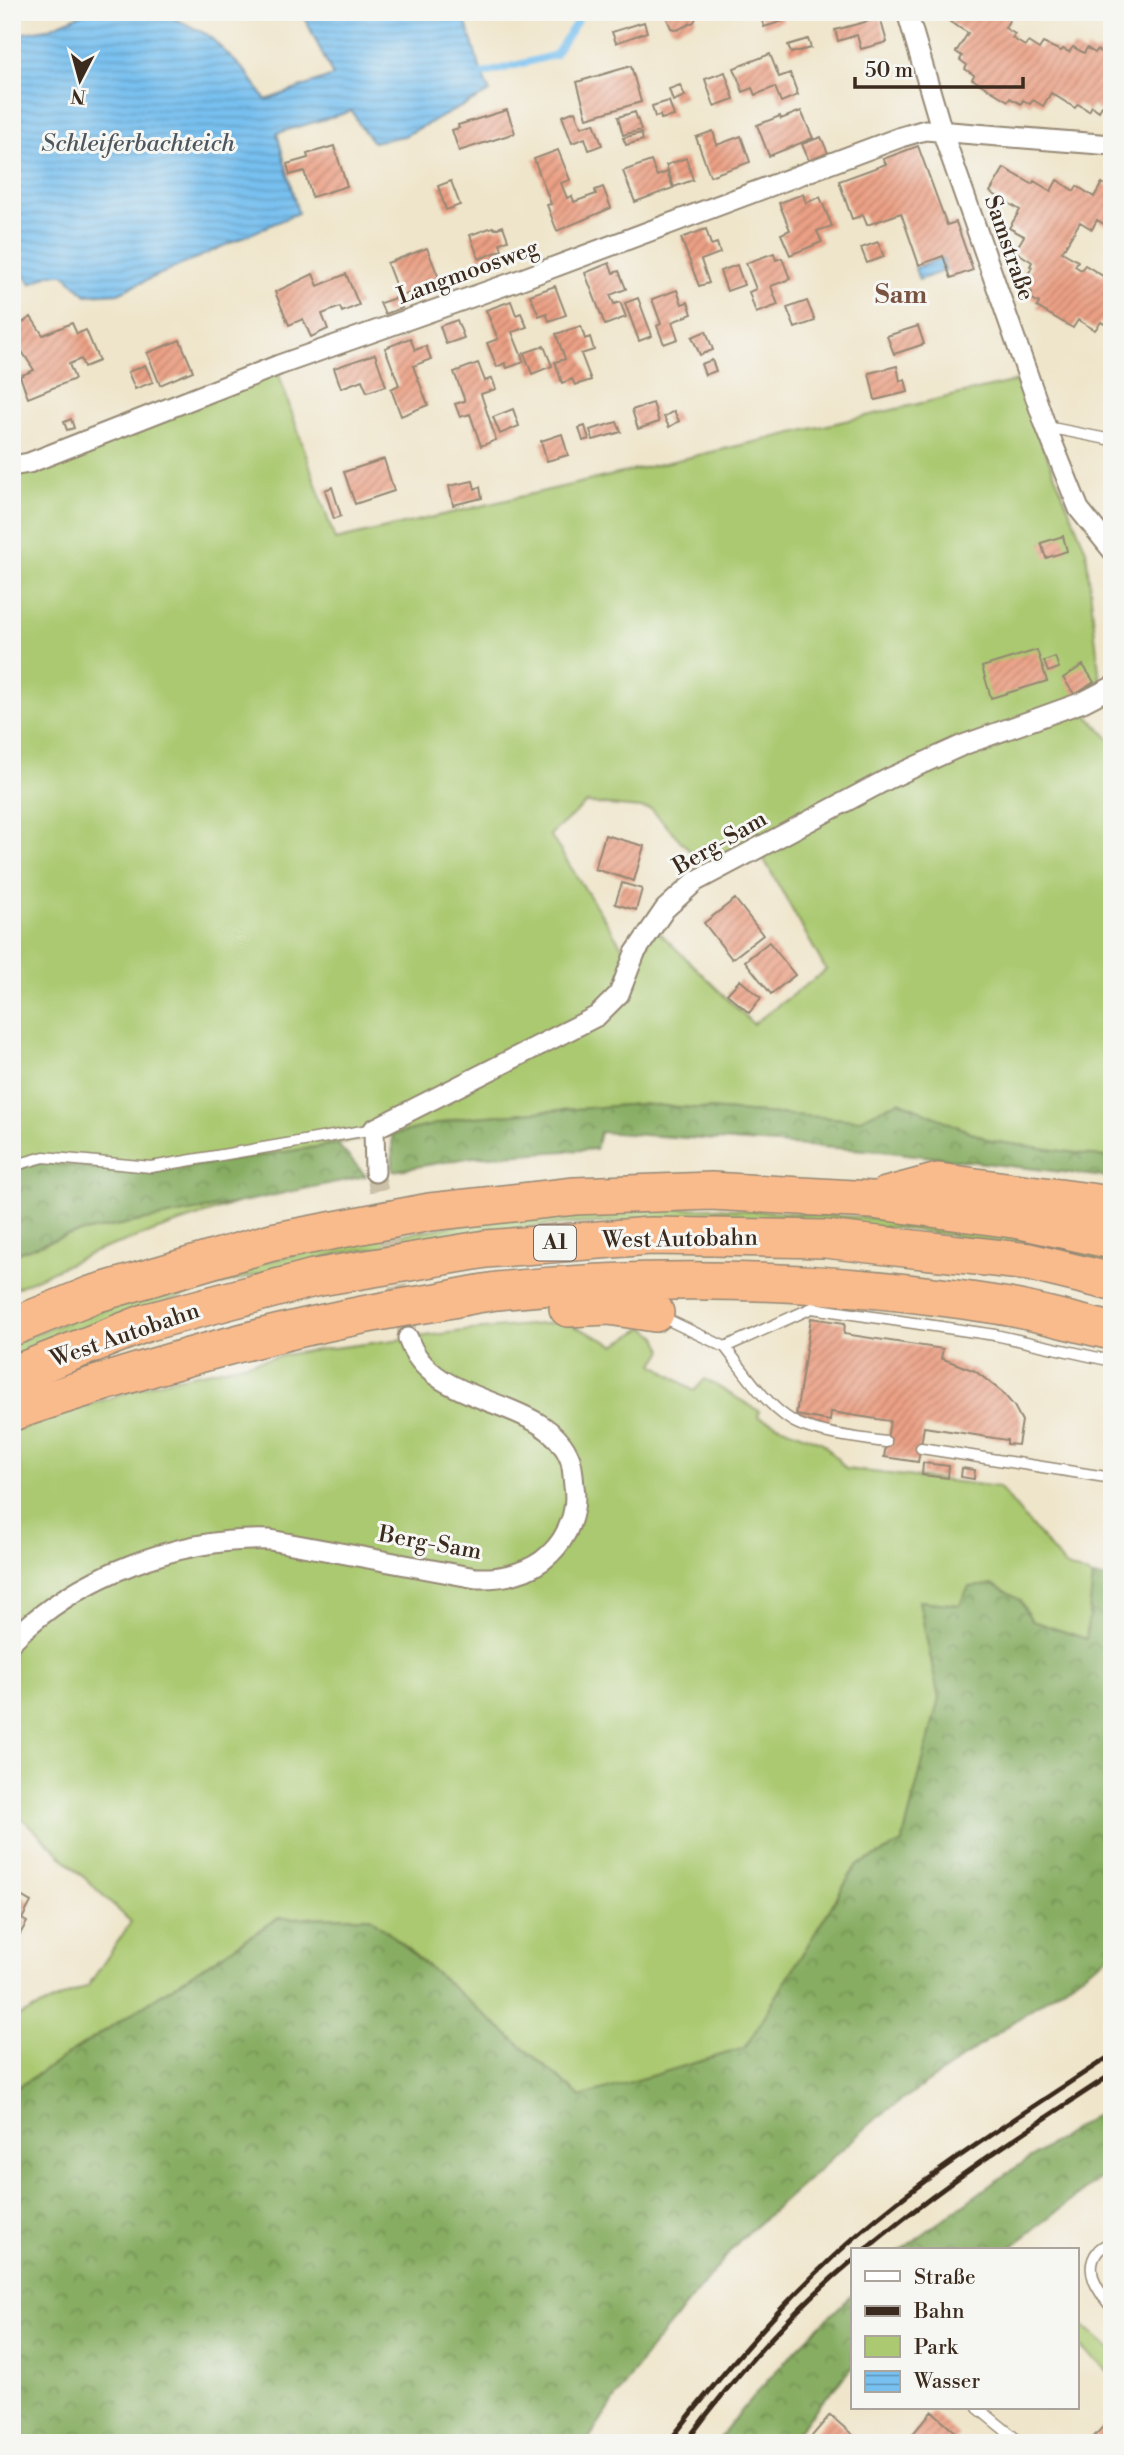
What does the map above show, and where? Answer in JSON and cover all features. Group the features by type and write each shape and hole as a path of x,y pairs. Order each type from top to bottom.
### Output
{"highway":[{"path":"872,1200 938,1182 1112,1205"},
{"name":"West Autobahn","path":"12,1327 91,1295 272,1242 430,1212 575,1196 711,1191 872,1200 1020,1220 1112,1240"},
{"name":"West Autobahn","path":"12,1375 161,1318 314,1278 486,1249 650,1236 825,1239 1029,1262 1112,1282"},
{"path":"12,1412 92,1385 257,1338 380,1310 495,1291 630,1281 751,1281 892,1290 1000,1306 1112,1331"},
{"path":"431,1303 496,1312 609,1306 655,1313"}],"street":[{"name":"Samstraße","path":"907,12 920,79 942,131 1046,427 1079,509 1112,550"},
{"name":"Langmoosweg","path":"12,466 29,463 279,365 514,282 900,133 942,131"},
{"path":"942,131 1112,145"},
{"name":"Berg-Sam","path":"374,1129 597,1016 619,994 635,953 665,909 696,881 888,779 962,745 1083,702 1112,687"},
{"path":"374,1129 375,1172"},
{"name":"Berg-Sam","path":"12,1641 34,1619 83,1586 117,1571 211,1542 270,1540 476,1578 515,1574 536,1566 551,1554 568,1531 576,1495 570,1458 554,1437 534,1422 439,1380 423,1366 408,1339"}],"lane":[{"path":"1046,427 1112,440"},
{"path":"12,1166 44,1157 151,1167 374,1129"},
{"path":"725,1347 812,1308 995,1335 1112,1361"},
{"path":"655,1313 725,1347 772,1405 793,1422 838,1435 886,1443"},
{"path":"921,1448 1112,1478"},
{"path":"1112,2241 1097,2251 1092,2269 1095,2285 1112,2308"},
{"path":"980,2410 1021,2443"}],"green space":[{"path":"278,372 335,540 1016,381 1086,550 1100,681 1085,713 1112,742 1112,1158 991,1141 899,1102 859,1120 639,1104 461,1118 392,1135 149,1173 37,1163 12,1170 12,472","holes":["586,803 651,809 705,867 761,854 826,970 753,1024 659,932 625,951 550,835"]},
{"path":"899,1101 991,1141 1112,1158 1112,1178 881,1151 600,1132 596,1149 473,1157 393,1171 392,1135 461,1118 639,1104 858,1120"},
{"path":"337,1144 366,1176 67,1235 12,1255 12,1170 37,1163 149,1173"},
{"path":"237,1203 94,1252 12,1290 12,1255 67,1235"},
{"path":"715,1208 901,1220 1066,1246 1112,1257 1112,1264 1065,1252 900,1228 716,1218 547,1225 342,1253 196,1291 12,1358 12,1344 52,1327 189,1281 330,1246 539,1212"},
{"path":"1019,1288 1112,1307 1112,1315"},
{"path":"565,1322 615,1345 645,1327 657,1337 663,1350 654,1364 694,1391 705,1379 759,1411 758,1417 823,1443 846,1469 999,1487 1065,1566 1093,1577 1087,1639 1032,1621 1020,1600 959,1605 919,1601 939,1699 902,1843 856,1866 745,2048 581,2097 370,1917 278,1918 12,2091 12,2019 88,1986 131,1922 24,1820 12,1813 12,1431 155,1383 295,1353 472,1330"},
{"path":"1093,1577 1112,1579 1112,1953 878,2117 739,2241 649,2350 586,2443 12,2443 12,2091 279,1918 370,1917 581,2097 745,2048 856,1866 902,1843 939,1699 919,1601 959,1605 969,1587 993,1585 1020,1600 1032,1621 1086,1639"},
{"path":"1112,2104 1112,2169 1010,2248 904,2248 997,2180"},
{"path":"851,2296 851,2368 787,2443 716,2443 748,2403 816,2329"},
{"path":"1078,2321 1112,2350 1112,2375 1078,2345"}],"water":[{"name":"Schleiferbachteich","path":"87,12 164,13 208,35 247,73 266,100 333,76 302,12 467,12 465,20 490,92 404,136 373,142 352,111 277,133 298,213 118,293 86,295 64,274 50,274 31,284 12,255 12,35 47,29"},
{"path":"942,258 946,270 919,280 915,268"}],"building":[{"path":"664,12 694,12 696,18 694,22 677,30 671,28"},
{"path":"759,12 780,12 783,21 764,27"},
{"path":"957,12 1008,12 1012,15 1005,28 1015,34 1012,38 1025,46 1028,42 1039,49 1043,43 1061,51 1063,49 1069,52 1073,47 1084,53 1087,48 1107,56 1109,53 1112,55 1112,112 1102,106 1099,111 1092,106 1089,111 1078,104 1075,108 1051,93 1043,106 1033,100 1030,104 1023,100 1021,104 1010,98 1008,101 972,79 974,75 965,69 967,65 960,60 962,56 956,52 968,33 950,22"},
{"path":"880,18 887,42 861,49 857,35 838,41 835,30"},
{"path":"644,22 647,32 616,43 612,32"},
{"path":"808,39 811,48 791,53 788,45"},
{"path":"770,54 779,77 790,73 798,95 781,102 775,87 755,95 752,88 743,92 734,68"},
{"path":"631,66 641,102 587,118 577,82"},
{"path":"725,72 734,99 714,106 705,79"},
{"path":"680,85 685,96 673,101 669,89"},
{"path":"669,101 674,116 661,119 660,115 655,117 652,106"},
{"path":"507,110 515,133 459,151 452,130 459,128 458,125"},
{"path":"575,111 581,127 594,123 602,145 589,150 585,138 572,143 562,116"},
{"path":"801,111 813,138 769,156 757,125"},
{"path":"635,112 641,130 623,135 618,117"},
{"path":"713,131 717,145 741,136 750,162 710,176 696,137"},
{"path":"641,133 643,140 626,145 623,138"},
{"path":"821,137 828,153 809,161 802,144"},
{"path":"334,146 347,186 312,197 304,171 290,175 287,164 308,158 307,154"},
{"path":"918,146 947,225 956,222 973,270 951,278 943,256 919,265 901,213 867,225 863,215 852,219 839,181 886,164 883,159"},
{"path":"558,150 570,180 561,183 567,198 572,196 574,202 596,194 595,190 603,187 611,208 557,231 547,205 551,204 534,159"},
{"path":"686,158 693,180 674,187 666,165"},
{"path":"651,161 657,176 667,172 673,188 635,202 623,171"},
{"path":"1004,168 1051,191 1057,180 1074,191 1077,186 1094,197 1102,183 1112,189 1112,229 1097,220 1092,229 1080,222 1062,252 1078,261 1075,266 1081,270 1085,265 1103,276 1106,271 1112,274 1112,328 1101,322 1095,330 1078,320 1073,328 1037,307 1039,303 1029,297 1032,292 1024,288 1027,283 1024,282 1032,262 1015,251 1024,236 1009,228 1020,210 990,192"},
{"path":"451,181 460,205 446,210 438,186"},
{"path":"803,194 806,203 820,197 832,226 817,231 822,242 790,255 781,234 790,230 779,203"},
{"path":"503,226 508,240 500,243 502,250 479,259 470,235"},
{"path":"706,229 711,245 717,243 720,253 701,260 709,283 699,286 681,238"},
{"path":"878,242 884,257 867,263 861,248"},
{"path":"427,248 440,281 400,297 387,263"},
{"path":"774,253 776,260 782,258 790,279 771,286 778,305 756,313 749,292 756,289 746,263"},
{"path":"609,263 613,273 619,271 626,289 610,295 614,304 620,302 626,317 605,325 585,273"},
{"path":"737,265 744,285 727,291 720,271"},
{"path":"313,274 318,286 346,274 359,305 342,312 340,307 322,314 328,329 311,337 303,319 289,325 275,292"},
{"path":"555,286 566,315 549,321 546,313 539,316 530,295"},
{"path":"677,290 682,304 688,302 692,314 672,322 678,339 664,344 657,326 661,324 652,299"},
{"path":"398,297 402,308 385,314 380,303"},
{"path":"638,298 652,336 639,341 625,303"},
{"path":"511,301 516,315 521,313 527,327 512,332 524,362 507,368 505,363 497,367 487,343 498,339 486,310"},
{"path":"807,301 815,321 795,328 787,308"},
{"path":"31,317 43,335 72,323 77,334 86,330 99,361 84,367 81,359 69,364 75,379 28,398 20,376 34,370 12,336 12,330"},
{"path":"457,320 464,338 446,344 440,326"},
{"path":"581,326 585,339 590,337 594,350 581,354 591,380 575,385 572,379 562,383 555,362 565,359 556,334"},
{"path":"918,326 924,344 894,354 887,336"},
{"path":"706,331 713,350 700,355 692,337"},
{"path":"410,338 415,350 426,346 431,359 413,366 428,405 401,416 391,389 399,385 385,348"},
{"path":"180,340 193,371 160,385 147,353"},
{"path":"544,346 552,366 532,374 524,353"},
{"path":"375,354 386,386 367,392 362,380 341,388 334,368"},
{"path":"712,360 716,371 705,375 701,364"},
{"path":"478,363 485,381 492,378 496,389 481,394 496,440 481,446 470,414 460,417 455,404 465,401 454,372"},
{"path":"145,365 153,382 135,389 128,372"},
{"path":"897,366 900,381 905,379 908,392 875,400 869,373"},
{"path":"653,403 659,422 638,429 632,410"},
{"path":"513,409 519,426 500,434 493,417"},
{"path":"674,411 679,421 669,427 664,417"},
{"path":"71,419 74,428 67,430 64,422"},
{"path":"617,422 621,432 593,440 590,430"},
{"path":"585,426 589,439 583,441 579,428"},
{"path":"562,434 568,455 547,461 541,441"},
{"path":"384,459 394,491 355,504 344,472"},
{"path":"473,481 475,489 480,487 482,498 453,505 449,486"},
{"path":"332,487 341,516 334,519 325,490"},
{"path":"1063,536 1067,551 1046,558 1041,543"},
{"path":"1037,650 1047,681 991,698 982,667"},
{"path":"1055,657 1059,668 1048,672 1044,661"},
{"path":"1083,665 1094,682 1075,695 1063,678"},
{"path":"605,835 644,846 634,881 595,869"},
{"path":"622,883 642,889 636,910 615,904"},
{"path":"735,899 763,935 732,959 704,923"},
{"path":"769,942 795,975 771,994 745,961"},
{"path":"740,980 761,998 749,1013 727,994"},
{"path":"811,1318 845,1323 844,1334 943,1349 941,1358 975,1371 1002,1392 1014,1406 1022,1421 1018,1445 1007,1444 1007,1440 924,1427 918,1462 884,1457 890,1421 831,1412 830,1421 796,1415"},
{"path":"923,1463 949,1466 948,1478 922,1475"},
{"path":"962,1468 975,1470 974,1479 961,1477"},
{"path":"12,1891 31,1902 22,1919 27,1922 14,1944 12,1943"},
{"path":"932,2411 959,2435 953,2443 905,2443"},
{"path":"830,2415 862,2443 806,2443"},
{"path":"1112,2417 1112,2443 1088,2443"}],"waterway":[{"path":"482,74 555,55 583,12"}],"tunnel":[{"path":"375,1172 408,1338"}],"railway":[{"path":"668,2443 767,2323 854,2237 946,2166 1112,2055"},
{"path":"867,2248 955,2181 1112,2074"},
{"path":"685,2443 763,2347 829,2280 851,2262"}],"district":[{"name":"Sam","path":"901,295"}]}
